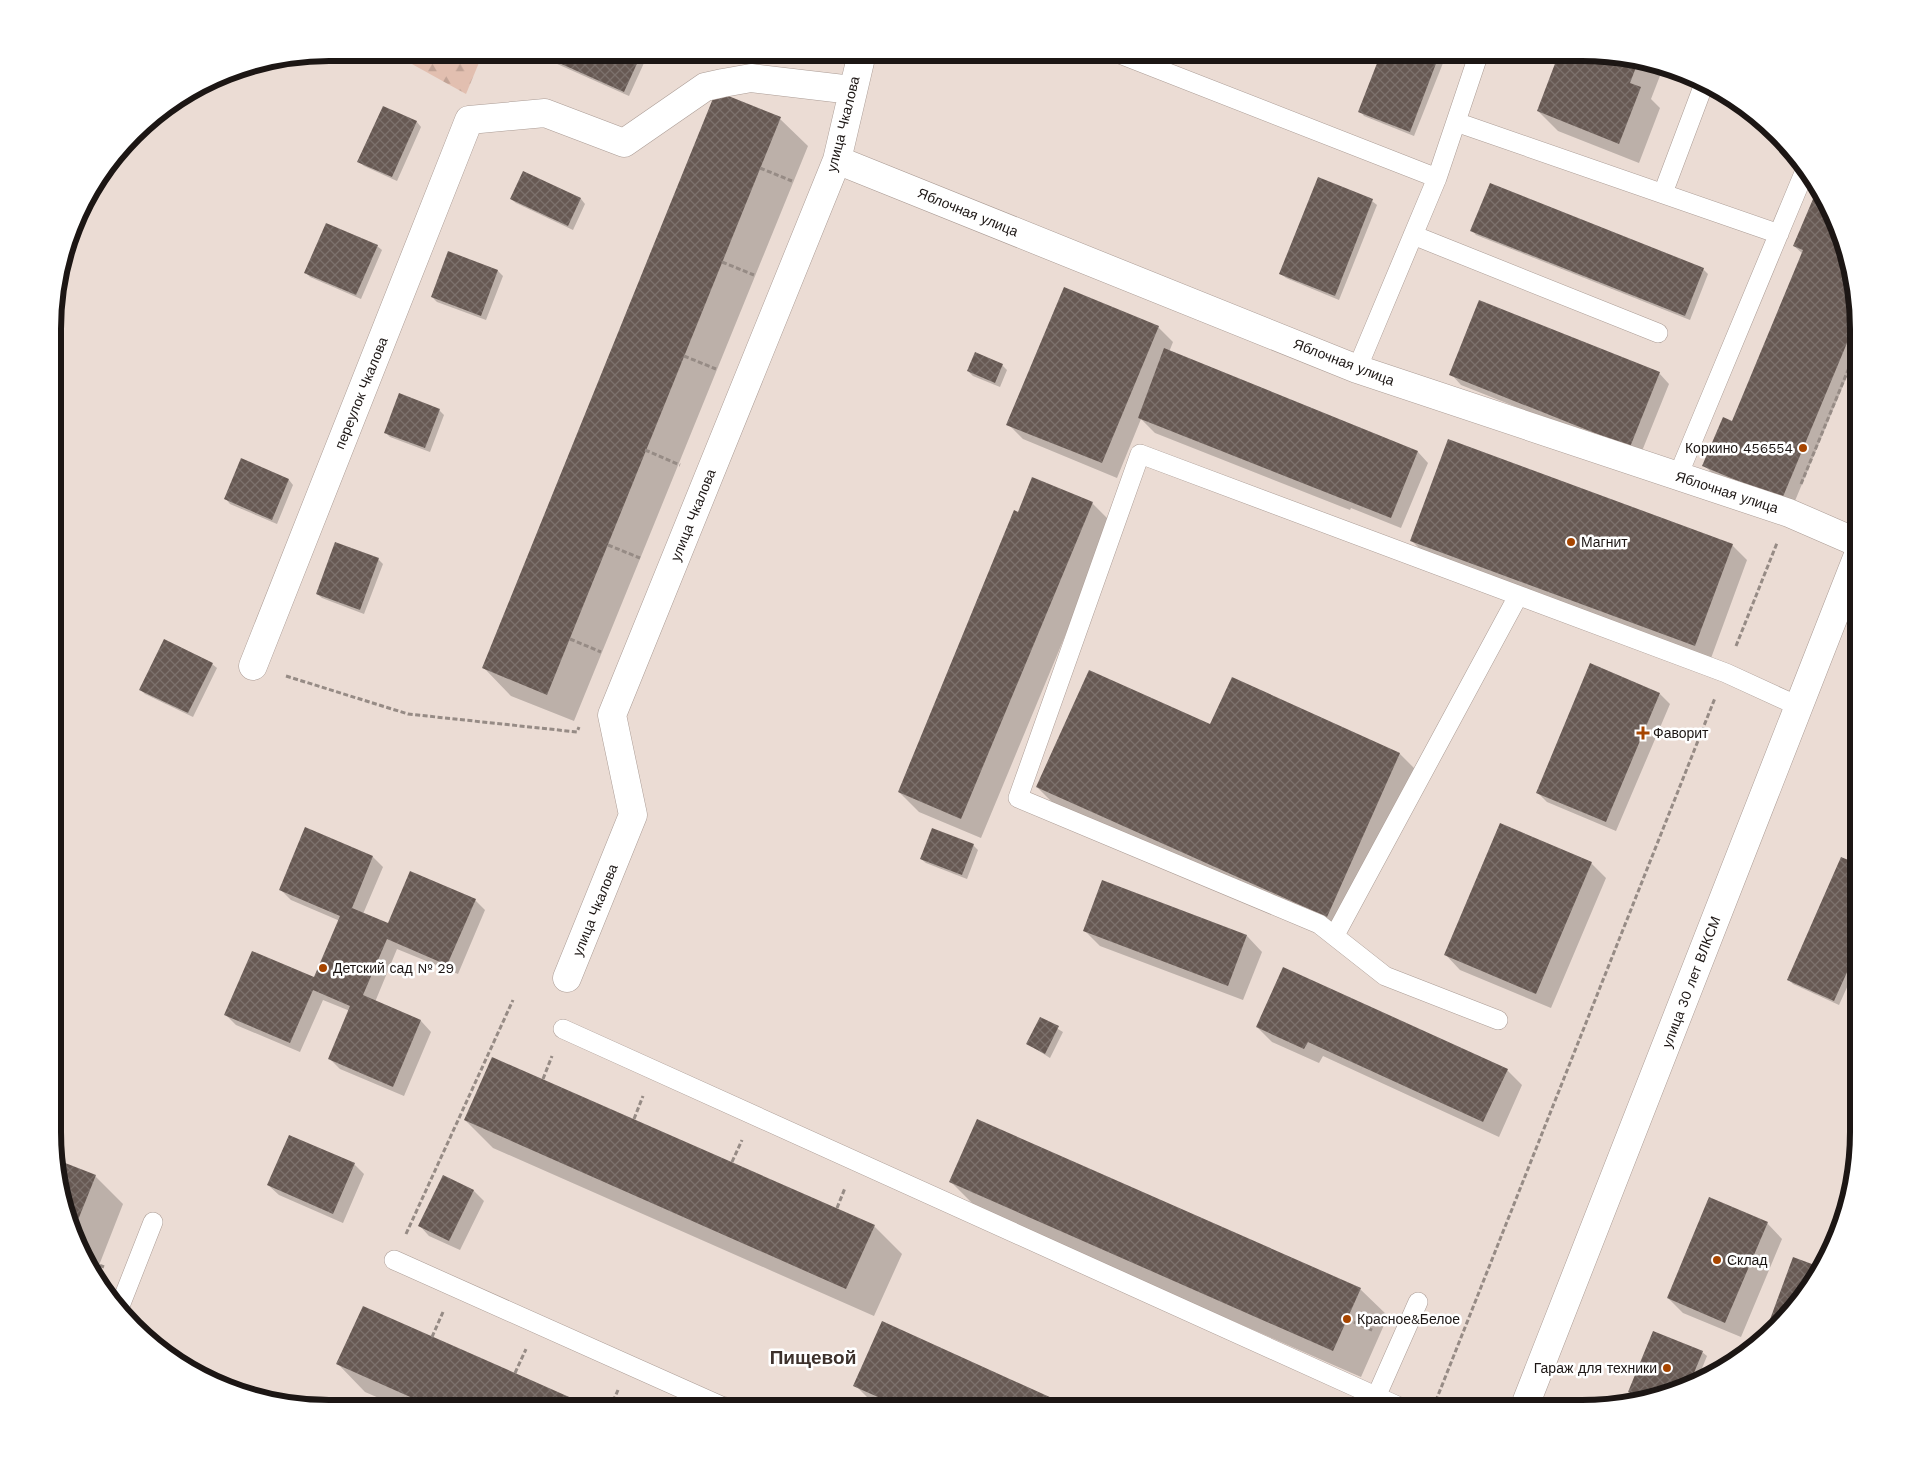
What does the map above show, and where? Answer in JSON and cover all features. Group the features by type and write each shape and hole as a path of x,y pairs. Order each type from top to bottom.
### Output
{"street":[{"name":"улица Чкалова","path":"567,978 633,815 612,715 837,160 860,61"},
{"name":"переулок Чкалова","path":"253,666 469,120 545,113 624,143 705,87 722,83 751,78 852,90"},
{"name":"Яблочная улица","path":"837,160 1357,369 1789,513 1850,540"},
{"name":"улица 30 лет ВЛКСМ","path":"1527,1400 1850,575"}],"lane":[{"path":"1137,61 1437,178"},
{"path":"1357,369 1437,178 1476,61"},
{"path":"1663,193 1702,90"},
{"path":"1456,122 1779,234"},
{"path":"1682,466 1802,177"},
{"path":"1413,236 1658,333"},
{"path":"1498,1020 1385,976 1319,924 1018,798 1140,454 1726,673 1798,706"},
{"path":"1335,935 1518,596"},
{"path":"563,1029 1383,1400"},
{"path":"122,1301 153,1222"},
{"path":"394,1260 708,1400"},
{"path":"1376,1397 1418,1302"}],"path":[{"path":"760,168 799,184"},
{"path":"722,262 761,278"},
{"path":"684,356 722,372"},
{"path":"1436,1400 1789,513 1850,365"},
{"path":"646,450 684,467"},
{"path":"608,545 646,561"},
{"path":"570,639 608,655"},
{"path":"253,666 408,714 577,732 580,724"},
{"path":"394,1260 513,1000"}],"green space":[{"path":"406,61 480,61 466,94"}],"building":[{"path":"555,61 638,61 624,92"},
{"path":"1378,61 1437,61 1410,132 1358,112"},
{"path":"1556,61 1600,62 1636,67 1630,83 1641,87 1619,144 1537,111"},
{"path":"716,91 781,117 547,695 482,668"},
{"path":"383,106 417,121 392,177 357,162"},
{"path":"523,171 581,198 568,226 510,199"},
{"path":"1318,177 1373,199 1335,296 1279,274"},
{"path":"1490,183 1704,268 1685,316 1470,231"},
{"path":"1813,199 1817,201 1836,243 1841,260 1845,277 1850,336 1782,499 1702,466 1723,417 1732,421 1803,250 1793,246"},
{"path":"326,223 378,245 356,295 304,273"},
{"path":"448,251 498,270 481,316 431,297"},
{"path":"1064,287 1159,326 1102,463 1006,425"},
{"path":"1479,300 1660,372 1630,447 1449,375"},
{"path":"1164,348 1418,451 1391,518 1138,418"},
{"path":"975,352 1003,364 995,383 967,371"},
{"path":"399,393 440,409 425,448 384,433"},
{"name":"Магнит","path":"1448,439 1733,544 1695,646 1410,541"},
{"path":"241,458 289,479 272,520 224,499"},
{"path":"1032,477 1093,502 961,819 898,792 1014,510 1018,512"},
{"path":"335,542 379,558 360,610 316,594"},
{"path":"164,639 213,663 188,713 139,690"},
{"path":"1590,663 1660,693 1606,822 1536,793"},
{"path":"1089,670 1210,724 1232,677 1400,753 1327,917 1036,787"},
{"path":"1500,823 1592,862 1536,994 1444,955"},
{"path":"305,827 373,856 352,908 388,923 410,871 476,899 447,965 387,939 363,995 421,1020 393,1087 328,1059 350,1006 313,990 290,1043 224,1015 252,951 314,977 340,916 279,890"},
{"path":"932,828 974,844 962,875 920,859"},
{"path":"1841,857 1850,861 1850,966 1834,1001 1787,980"},
{"path":"1102,880 1247,935 1228,986 1083,931"},
{"path":"1283,967 1508,1069 1483,1122 1308,1042 1304,1049 1256,1027"},
{"path":"1040,1017 1059,1026 1045,1054 1026,1044"},
{"path":"492,1057 875,1225 846,1289 464,1120"},
{"path":"977,1119 1361,1288 1333,1351 949,1182"},
{"path":"289,1135 355,1163 333,1214 267,1185"},
{"path":"63,1162 96,1175 77,1223 66,1184"},
{"path":"443,1175 474,1190 449,1241 418,1226"},
{"name":"Склад","path":"1709,1197 1768,1222 1725,1323 1667,1298"},
{"path":"1793,1257 1815,1265 1805,1281 1783,1309 1768,1324"},
{"path":"363,1306 576,1400 417,1400 336,1364"},
{"path":"882,1321 1056,1400 885,1400 853,1386"},
{"name":"Гараж для техники","path":"1653,1331 1703,1351 1693,1375 1651,1391 1635,1395 1628,1392"}],"place":[{"name":"Коркино 456554","path":"1803,448"},
{"name":"Магнит","path":"1571,542"},
{"name":"Фаворит","path":"1643,733"},
{"name":"Детский сад № 29","path":"323,968"},
{"name":"Склад","path":"1717,1260"},
{"name":"Красное&Белое","path":"1347,1319"},
{"name":"Гараж для техники","path":"1667,1368"}],"district":[{"name":"Пищевой","path":"813,1357"}]}
